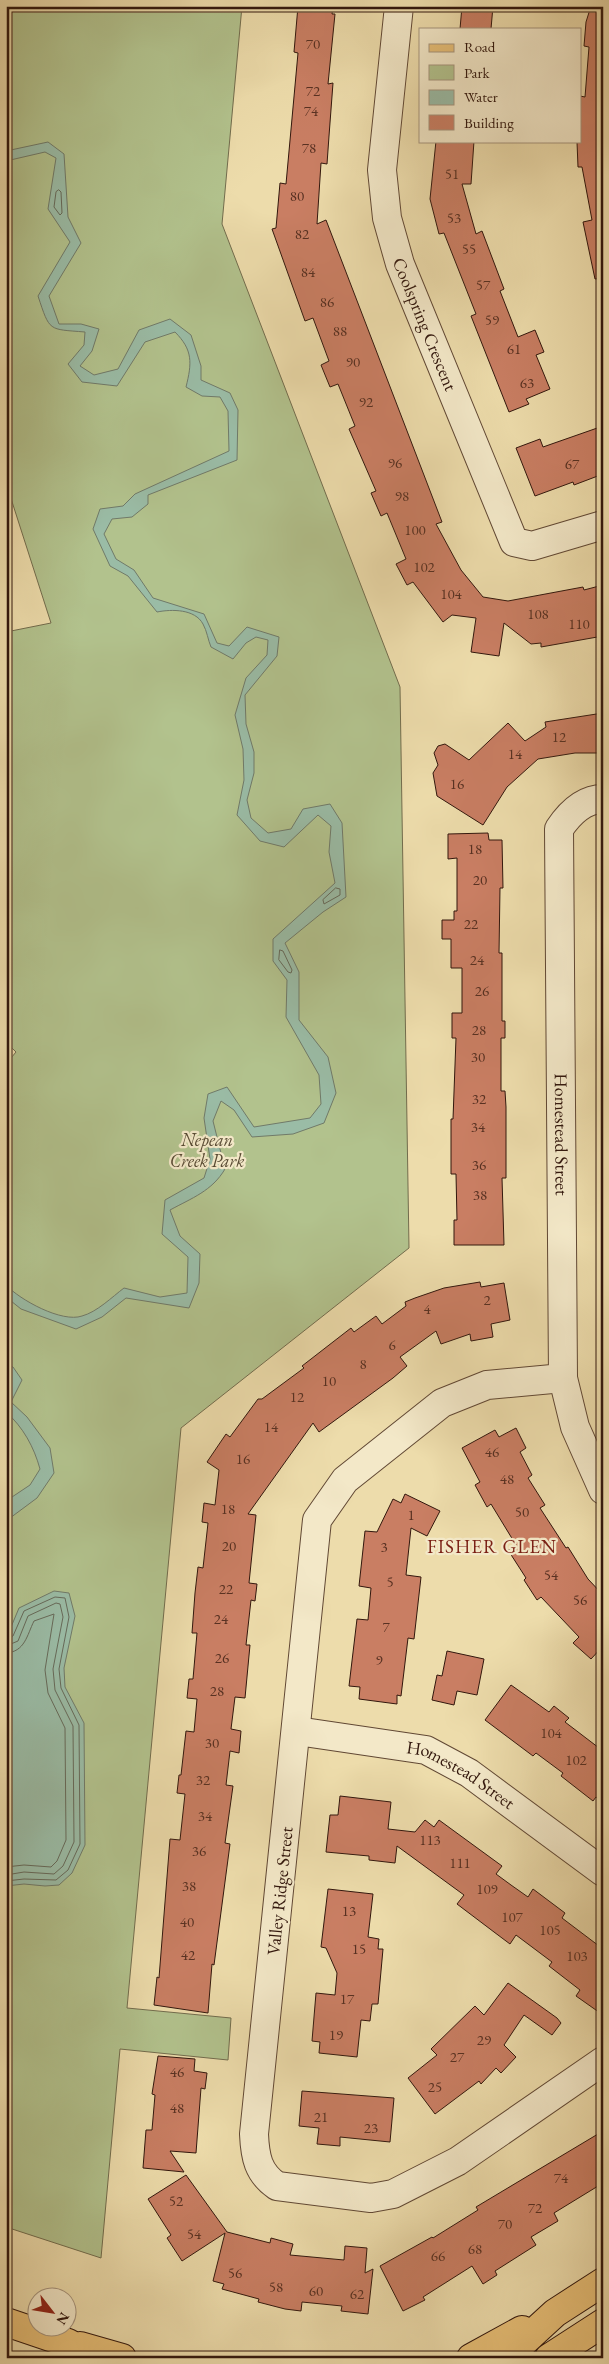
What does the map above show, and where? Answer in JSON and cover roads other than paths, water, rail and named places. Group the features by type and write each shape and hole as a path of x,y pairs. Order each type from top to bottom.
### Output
{"main road":[{"path":"471,2358 555,2313 603,2282"},
{"path":"506,2358 555,2313"},
{"path":"6,2322 68,2343 122,2358"},
{"path":"549,2358 603,2322"},
{"path":"68,2343 96,2358"}],"street":[{"name":"Coolspring Crescent","path":"399,6 382,170 387,218 400,264 514,542 532,546 603,525"},
{"name":"Homestead Street","path":"603,799 596,799 570,812 559,829 563,1378 575,1427 603,1490"},
{"name":"Valley Ridge Street","path":"563,1378 487,1385 442,1403 345,1480 317,1520 297,1731 254,2134 255,2153 260,2169 266,2178 277,2186 294,2190 371,2198 393,2194 458,2161 603,2061"},
{"name":"Homestead Street","path":"297,1731 426,1750 469,1773 603,1872"}],"water":[{"path":"48,142 64,154 68,217 81,243 49,296 59,324 81,324 99,329 92,351 80,366 94,375 118,369 139,330 170,319 191,335 201,366 201,380 230,393 238,410 237,460 148,495 148,504 132,517 112,519 104,534 116,559 134,570 153,598 204,614 217,643 229,646 247,627 279,637 277,656 245,695 246,724 254,752 254,773 247,800 251,818 268,833 291,829 303,809 330,804 342,823 346,897 323,912 285,943 299,972 299,1020 328,1057 336,1093 324,1123 293,1134 252,1137 234,1110 221,1101 213,1121 225,1169 220,1177 208,1188 194,1198 170,1210 180,1236 200,1254 199,1283 189,1308 126,1298 102,1317 76,1329 21,1309 6,1297 6,1285 21,1297 42,1309 74,1317 88,1314 124,1288 160,1297 187,1293 188,1257 162,1234 165,1200 204,1178 210,1159 204,1118 208,1094 227,1087 254,1127 310,1118 321,1104 319,1075 286,1017 287,980 273,961 273,939 335,883 329,852 331,826 318,815 284,847 260,841 237,815 244,780 243,749 235,715 246,678 267,655 268,640 256,637 246,643 233,659 211,647 204,627 195,615 183,611 169,610 157,612 128,576 110,566 93,529 100,509 123,506 135,494 229,451 228,411 220,397 202,396 186,387 190,357 185,345 175,332 145,342 117,386 82,382 68,364 84,345 85,332 57,329 52,326 45,316 38,296 70,242 48,209 56,158 45,152 6,161 6,151"},
{"path":"6,1364 13,1367 22,1380 11,1402 27,1417 50,1448 54,1473 37,1498 6,1521 6,1501 30,1485 40,1469 35,1453 27,1438 18,1424 6,1412 6,1387 8,1387"},
{"path":"54,1591 69,1593 75,1616 64,1668 65,1687 84,1723 85,1845 72,1873 59,1885 24,1884 6,1886 6,1639 19,1608"}],"district":[{"name":"FISHER GLEN","path":"492,1546"}],"park label":[{"name":"Nepean Creek Park","path":"207,1150"}]}
